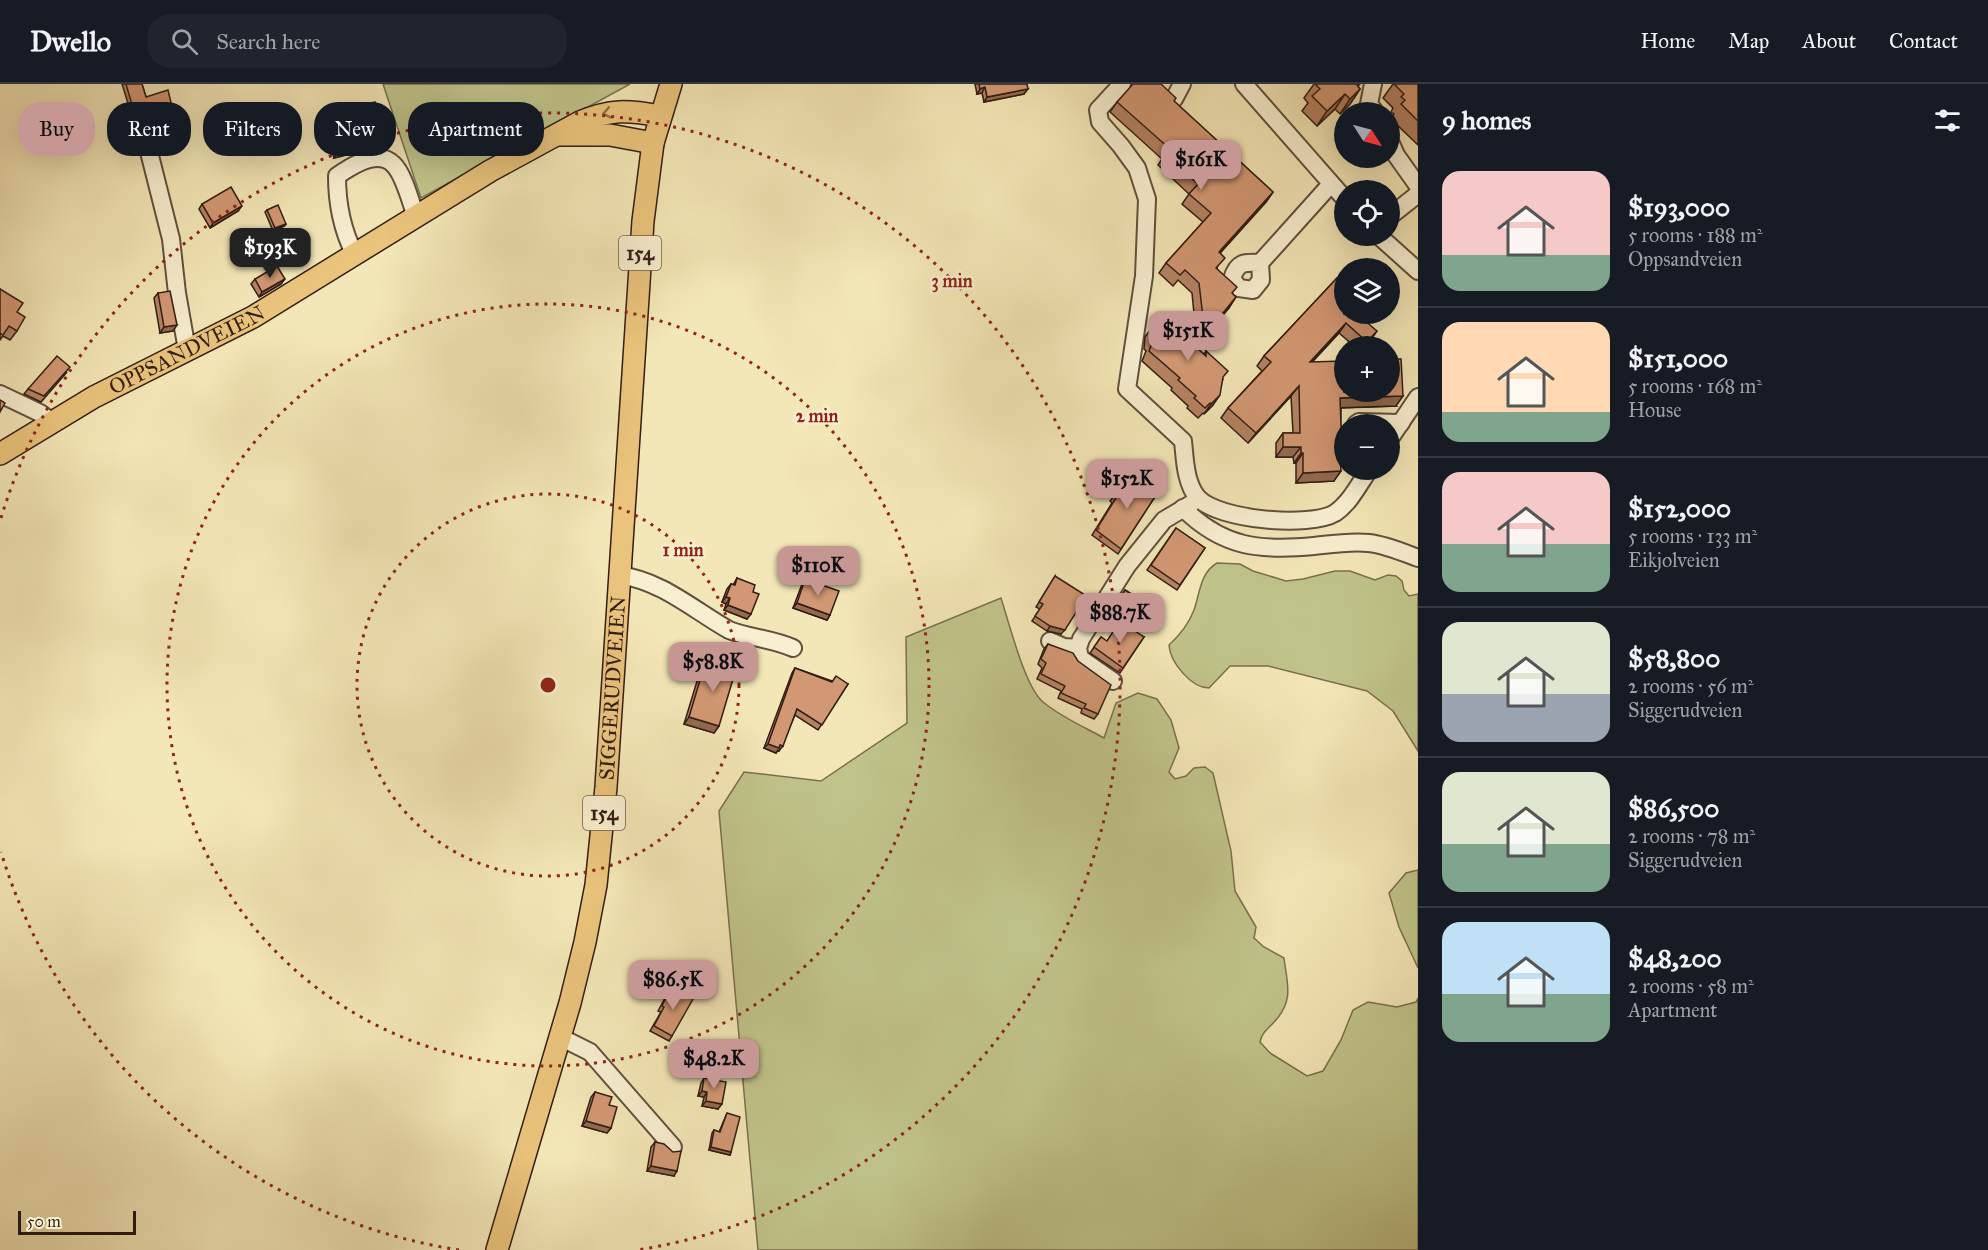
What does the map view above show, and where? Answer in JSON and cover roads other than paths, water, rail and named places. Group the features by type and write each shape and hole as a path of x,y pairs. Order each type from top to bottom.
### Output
{"main road":[{"name":"154","path":"660,116 671,84"},
{"name":"OPPSANDVEIEN","path":"0,454 125,380 253,316 510,160 560,135 580,122 608,112 634,111 660,116"},
{"name":"SIGGERUDVEIEN","path":"497,1250 585,942 600,856 639,268 653,143 660,116"},
{"name":"OPPSANDVEIEN","path":"560,135 610,135 653,143"}],"street":[{"path":"1122,84 1098,110 1100,122 1137,168 1147,199 1144,276 1127,389 1183,441 1185,464 1191,486 1200,500 1220,512 1239,517 1316,519 1333,514 1340,508 1360,480"},
{"path":"1174,99 1182,84"},
{"path":"1244,84 1334,187"},
{"path":"1369,102 1373,84"},
{"path":"150,156 171,239 187,350"},
{"path":"355,255 345,237 337,196 337,176 347,168 372,159 384,158 393,164 399,172 416,217"},
{"path":"1400,161 1418,186"},
{"path":"1260,263 1331,184"},
{"path":"1400,208 1418,194"},
{"path":"1390,246 1418,271"},
{"path":"0,394 40,413 52,422"},
{"path":"1401,423 1418,397"},
{"path":"1113,681 1084,662 1080,658 1078,648 1091,621 1127,566 1160,525 1183,508 1200,500"},
{"path":"1183,508 1194,519 1215,533 1239,544 1281,548 1368,543 1385,546 1418,558"},
{"path":"619,575 657,585 738,634 768,638 793,648"},
{"path":"1050,640 1064,647 1078,648"},
{"path":"560,1036 590,1052 673,1147"}]}
